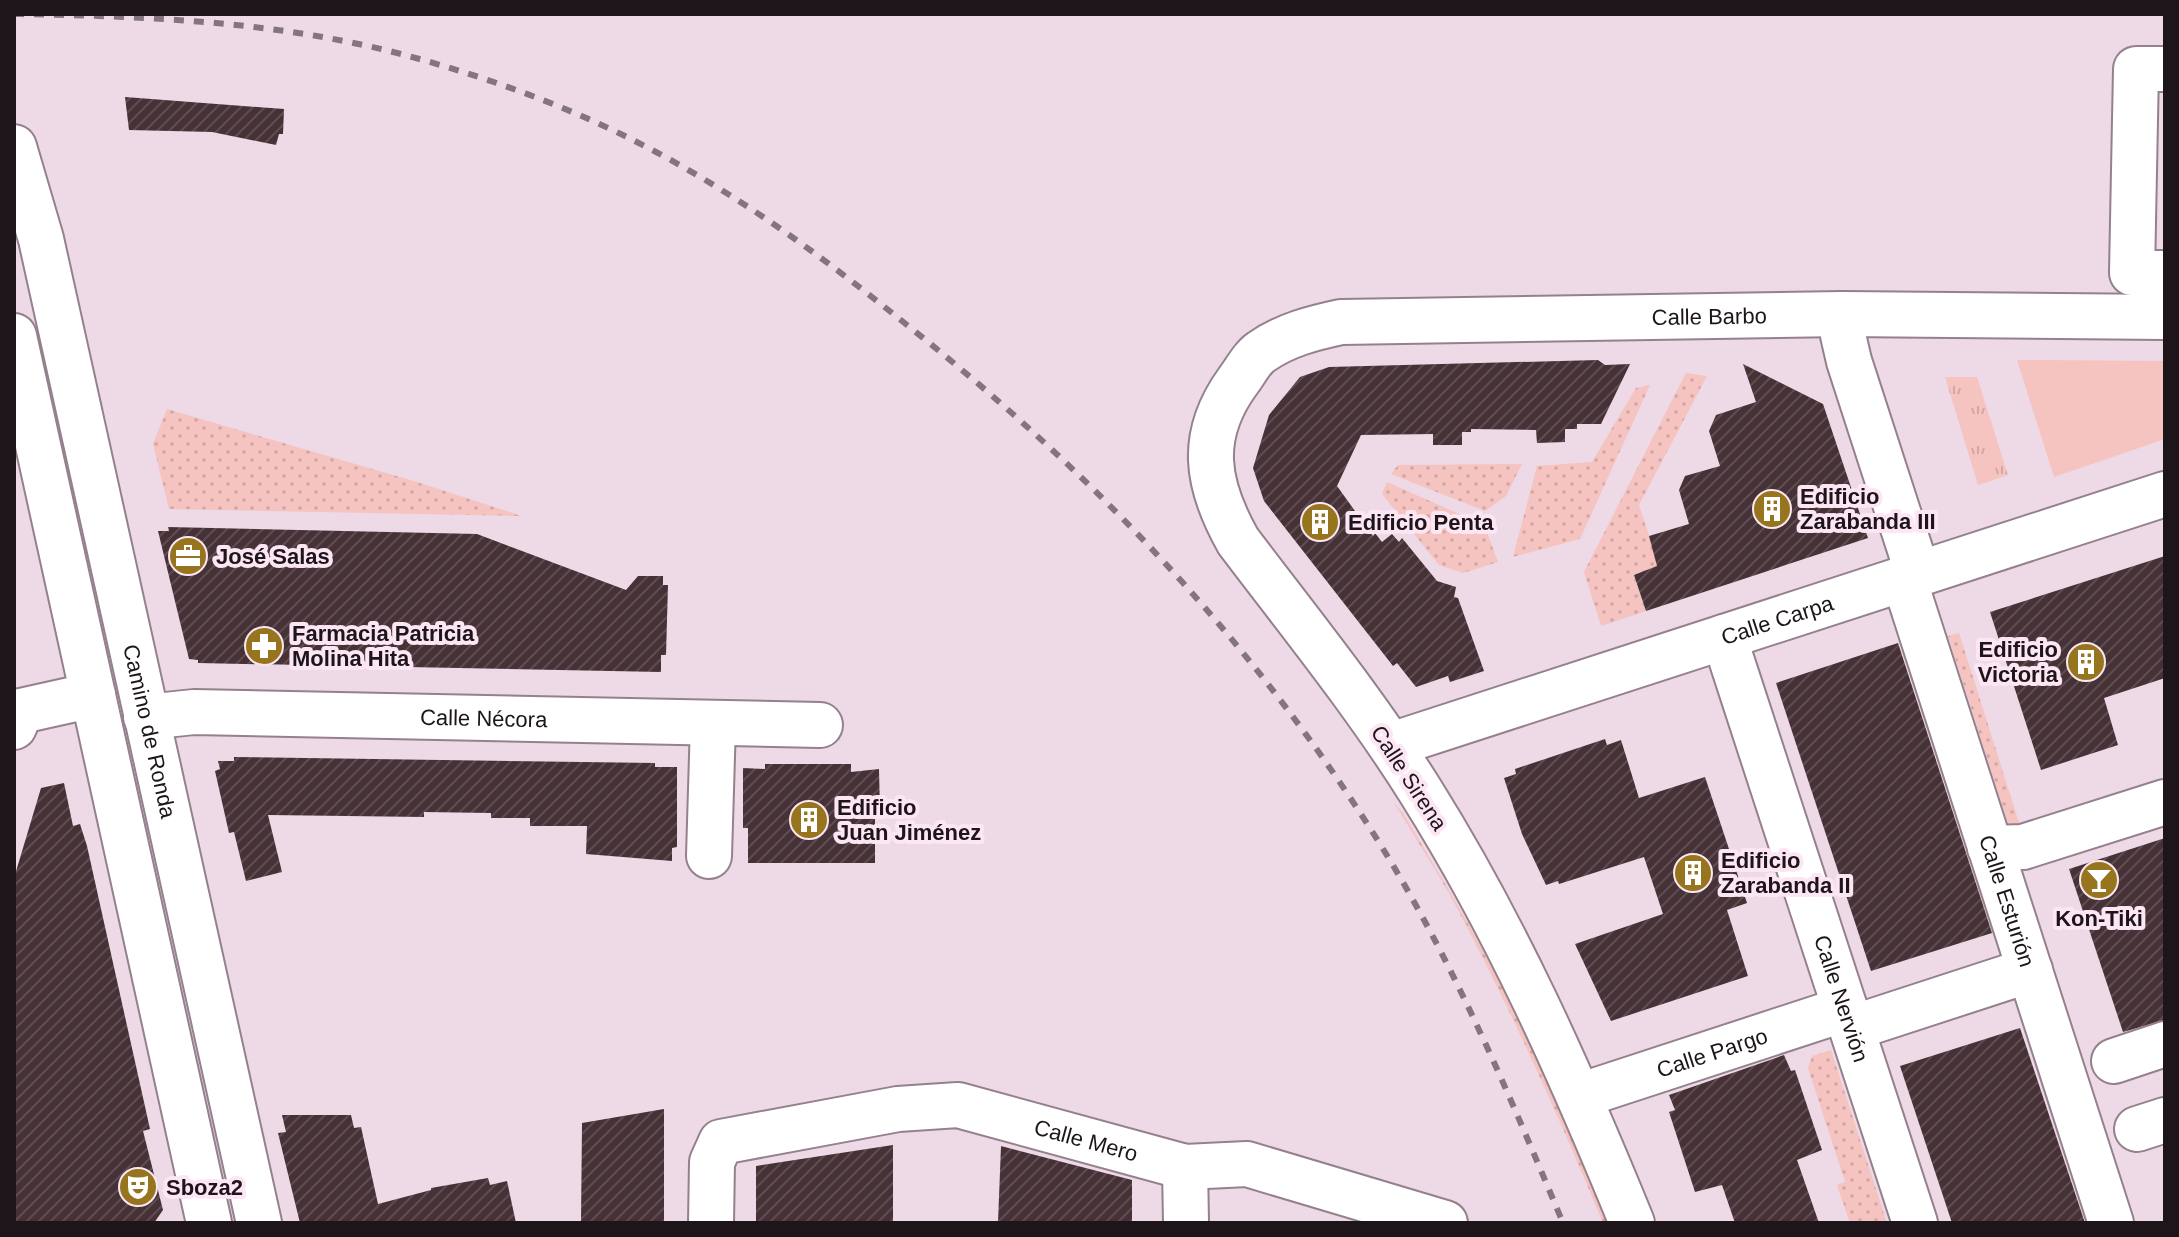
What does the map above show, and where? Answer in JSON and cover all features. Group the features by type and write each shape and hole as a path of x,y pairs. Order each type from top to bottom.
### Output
{"street":[{"path":"2165,69 2136,69 2132,273 2165,273"},
{"name":"Camino de Ronda","path":"14,147 23,243 146,717 259,1223"},
{"name":"Calle Barbo","path":"1259,353 1300,331 1341,322 1843,314 2165,317"},
{"name":"Calle Esturión","path":"1843,314 1843,335 1849,361 1990,848 2111,1223"},
{"name":"Camino de Ronda","path":"14,336 209,1223"},
{"name":"Calle Sirena","path":"1259,353 1225,399 1210,443 1213,483 1225,518 1238,541 1391,745 1512,949 1579,1096 1632,1223"},
{"name":"Calle Carpa","path":"1391,745 2165,494"},
{"name":"Calle Nervión","path":"1724,637 1915,1223"},
{"path":"14,727 21,711 93,695"},
{"name":"Calle Nécora","path":"146,717 194,712 820,725"},
{"path":"709,856 713,723"},
{"path":"1990,848 2023,847 2165,802"},
{"name":"Calle Pargo","path":"1579,1096 2030,970"},
{"path":"2114,1061 2165,1044"},
{"name":"Calle Mero","path":"711,1223 712,1162 721,1142 898,1109 958,1105 1185,1167 1247,1164 1445,1223"},
{"path":"1185,1167 1186,1223"}],"green space":[{"path":"2017,360 2165,361 2165,439 2054,477"},
{"path":"1686,373 1707,376 1639,505 1659,566 1634,575 1646,611 1601,626 1584,572"},
{"path":"1945,377 1977,377 2008,475 1978,485"},
{"path":"1650,385 1580,539 1513,557 1537,466 1592,462 1636,388"},
{"path":"167,409 522,516 169,509 153,444"},
{"path":"1522,464 1506,496 1485,511 1391,474 1398,465"},
{"path":"1387,482 1484,525 1498,562 1463,573 1439,565 1382,494"},
{"path":"1959,633 2021,829 2011,833 1948,636"},
{"path":"1394,803 1442,878 1503,988 1607,1223 1603,1223 1534,1064 1477,946"},
{"path":"1831,1050 1887,1223 1850,1223 1837,1185 1845,1182 1808,1068 1812,1056"}],"building":[{"path":"125,97 284,109 283,134 279,134 276,145 212,132 129,130"},
{"name":"Edificio Penta","path":"1598,360 1605,365 1630,364 1601,424 1577,424 1577,429 1565,429 1565,442 1537,443 1536,430 1471,429 1471,432 1462,432 1462,445 1433,445 1433,434 1361,435 1337,486 1373,536 1375,533 1382,542 1392,534 1399,542 1402,538 1437,581 1456,587 1454,597 1458,598 1484,671 1450,682 1448,676 1416,687 1397,663 1393,666 1264,501 1253,468 1269,415 1300,377 1329,367"},
{"name":"Edificio Zarabanda III","path":"1743,364 1823,404 1868,538 1646,611 1634,575 1657,566 1649,536 1689,524 1679,490 1685,476 1720,466 1709,431 1716,415 1756,402"},
{"path":"168,527 477,534 626,590 638,576 663,576 663,585 668,585 666,655 661,655 661,672 198,663 198,660 189,659 158,531 169,531"},
{"name":"Edificio Victoria","path":"2165,556 2165,678 2104,698 2118,745 2041,770 1990,612"},
{"path":"1898,643 1992,933 1871,971 1776,683"},
{"name":"Edificio Zarabanda II","path":"1605,739 1607,745 1621,740 1639,798 1705,777 1747,903 1727,910 1748,976 1611,1021 1575,944 1663,914 1644,857 1559,884 1558,881 1546,885 1522,834 1504,778 1516,774 1515,769"},
{"path":"234,757 655,763 655,767 677,767 677,847 672,848 672,861 586,854 587,826 530,826 530,818 491,818 491,813 424,812 424,817 268,815 282,872 246,881 234,832 229,833 215,771 220,769 218,761 234,761"},
{"name":"Edificio Juan Jiménez","path":"765,764 851,764 851,772 879,769 880,812 875,812 875,863 748,863 748,828 743,828 743,768 765,769"},
{"path":"64,783 73,826 80,824 87,846 150,1129 143,1131 163,1210 154,1223 14,1223 14,878 41,788"},
{"path":"2165,838 2165,1020 2123,1032 2069,869"},
{"path":"2020,1028 2085,1223 1952,1223 1900,1066"},
{"path":"1784,1055 1791,1071 1795,1070 1822,1150 1797,1160 1819,1223 1735,1223 1722,1185 1695,1192 1669,1112 1675,1110 1669,1095"},
{"path":"664,1109 664,1223 581,1223 582,1123"},
{"path":"282,1115 351,1115 354,1128 361,1127 378,1204 431,1188 488,1178 490,1185 507,1181 516,1223 300,1223 278,1133 286,1132"},
{"path":"893,1145 893,1223 756,1223 756,1166"},
{"path":"1001,1146 1132,1180 1132,1223 998,1223"}],"railway":[{"path":"14,14 111,16 257,27 353,43 466,73 563,108 656,152 786,232 877,301 976,382 1105,501 1166,564 1279,698 1380,844 1432,935 1501,1078 1563,1223"}],"place":[{"name":"Edificio Zarabanda III","path":"1772,509"},
{"name":"Edificio Penta","path":"1320,522"},
{"name":"José Salas","path":"188,556"},
{"name":"Farmacia Patricia Molina Hita","path":"264,646"},
{"name":"Edificio Victoria","path":"2086,662"},
{"name":"Edificio Juan Jiménez","path":"809,820"},
{"name":"Edificio Zarabanda II","path":"1693,873"},
{"name":"Kon-Tiki","path":"2099,880"},
{"name":"Sboza2","path":"138,1187"}]}
